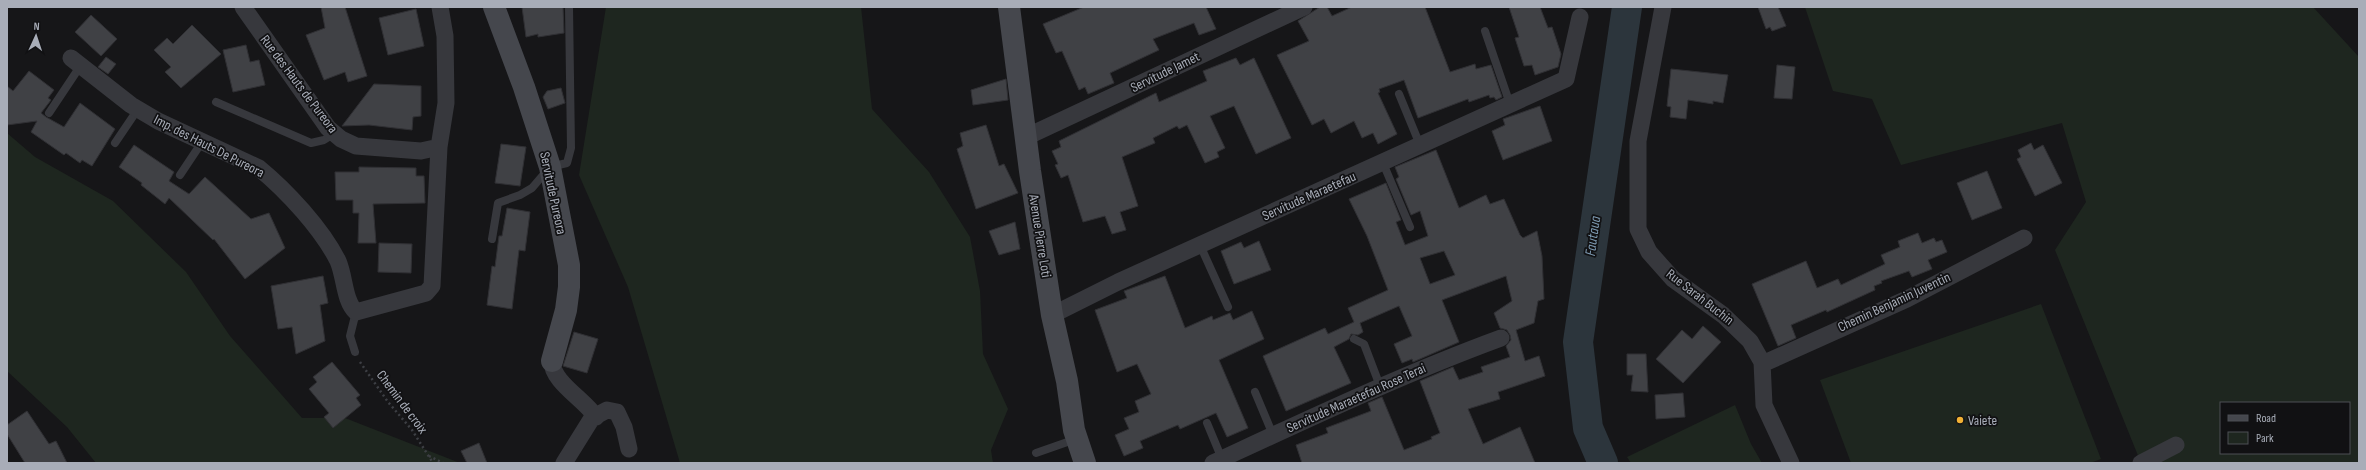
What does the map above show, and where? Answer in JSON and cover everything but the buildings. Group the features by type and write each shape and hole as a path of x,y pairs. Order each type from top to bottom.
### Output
{"main road":[{"name":"Servitude Pureora","path":"494,7 524,87 550,167 569,265 569,287 566,310 552,361"},
{"name":"Avenue Pierre Loti","path":"1011,8 1026,137 1052,315 1067,381 1069,404 1076,439 1085,463"}],"street":[{"name":"Rue des Hauts de Pureora","path":"243,7 314,109 335,134 356,146 421,151 439,147"},
{"path":"356,312 426,293 432,286 439,147 446,103 444,36 440,7"},
{"name":"Servitude Jamet","path":"1026,137 1304,7"},
{"name":"Rue Sarah Buchin","path":"1662,7 1638,141 1638,229 1649,252 1673,279 1736,326 1750,341 1762,362 1764,405 1791,463"},
{"name":"Servitude Maraetefau","path":"1052,315 1200,244 1383,163 1566,79 1580,17"},
{"name":"Imp. des Hauts De Pureora","path":"76,62 138,110 259,168 288,195 332,250 344,279 352,309 356,312"},
{"name":"Chemin Benjamin Juventin","path":"1762,362 1769,361 1907,299 2024,238"},
{"name":"Servitude Maraetefau Rose Terai","path":"1217,461 1380,386 1442,360 1501,338"},
{"path":"552,361 552,368 557,376 596,417"},
{"path":"564,463 592,418 607,410 618,412 624,427 629,449"},
{"path":"2141,463 2176,444"}],"lane":[{"path":"492,239 498,203 520,195 532,188 550,167 567,163 571,148 569,7"},
{"path":"1485,31 1510,104"},
{"path":"49,113 76,62"},
{"path":"1399,94 1420,146"},
{"path":"216,102 311,143 324,140 335,134"},
{"path":"115,143 138,110"},
{"path":"180,175 202,142"},
{"path":"1383,163 1410,227"},
{"path":"1200,244 1228,307"},
{"path":"355,352 350,336 356,312"},
{"path":"1354,339 1364,344 1380,386"},
{"path":"1255,392 1273,436"},
{"path":"1207,423 1217,461"},
{"path":"1036,453 1076,439"}],"path":[{"name":"Chemin de croix","path":"355,352 363,368 412,430 433,463"},
{"path":"429,456 443,463"}],"green space":[{"path":"606,7 861,7 872,109 929,172 970,237 980,291 983,354 1008,409 991,450 993,463 680,463 628,287 579,175"},
{"path":"1805,7 2313,7 2359,57 2359,463 2141,463 2055,250 2086,202 2062,123 1901,165 1872,99 1833,91"},
{"path":"7,133 35,157 113,201 186,272 230,336 302,418 345,418 460,463 96,463 67,427 7,371"},
{"name":"Vaiete","path":"2041,304 2101,459 2090,463 1851,463 1820,380"},
{"path":"1735,405 1751,444 1762,463 1631,463 1627,457"}],"waterway":[{"name":"Fautaua","path":"1603,463 1588,428 1578,342 1627,7"}],"place":[{"name":"Vaiete","path":"1960,420"}]}
